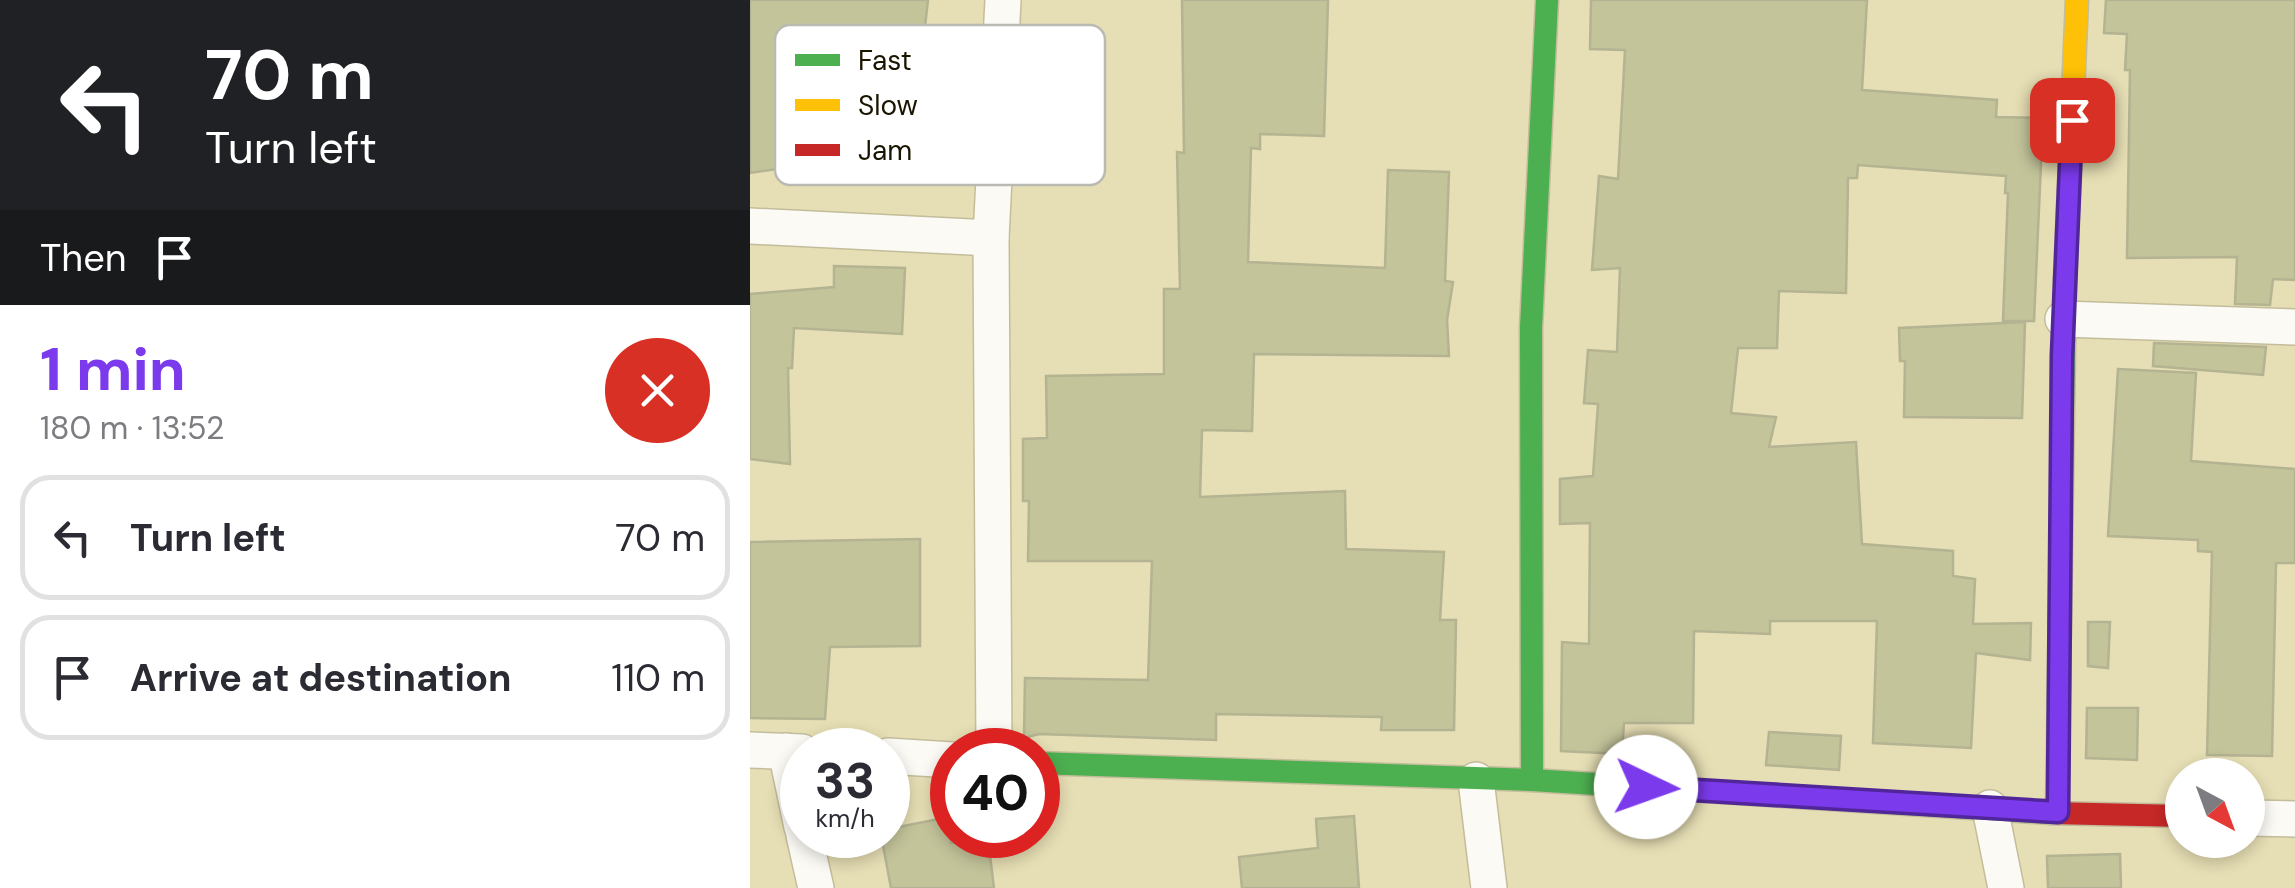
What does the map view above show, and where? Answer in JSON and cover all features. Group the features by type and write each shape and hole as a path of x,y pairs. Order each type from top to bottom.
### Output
{"street":[{"path":"1002,25 1003,0"},
{"path":"1532,780 1531,328 1547,0"},
{"path":"2058,812 2063,319 2077,0"},
{"path":"994,185 994,728"},
{"path":"750,226 991,238"},
{"path":"2063,319 2295,327"},
{"path":"750,750 780,751"},
{"path":"1060,764 1532,780 2165,815"},
{"path":"1476,780 1489,888"},
{"path":"1990,808 2006,888"},
{"path":"2265,818 2295,819"},
{"path":"809,858 816,888"}],"building":[{"path":"750,0 928,0 925,25 775,25 775,169 750,173"},
{"path":"1182,0 1328,0 1324,136 1260,134 1260,149 1251,148 1248,262 1385,268 1388,170 1449,172 1445,281 1453,282 1447,320 1449,356 1254,354 1252,431 1202,430 1200,497 1345,491 1346,549 1444,552 1440,620 1456,620 1454,730 1381,730 1382,717 1216,714 1216,740 1060,735 1060,728 1024,728 1025,678 1148,680 1152,561 1028,561 1029,501 1023,501 1023,439 1047,438 1046,376 1164,374 1164,289 1180,289 1177,152 1184,153"},
{"path":"1591,0 1867,0 1862,90 1997,100 1996,117 2043,118 2034,321 2003,321 2006,176 1858,165 1857,178 1848,178 1846,293 1779,291 1777,348 1738,348 1731,413 1776,417 1769,447 1856,442 1862,544 1953,551 1953,576 1975,579 1973,624 2031,623 2030,660 1976,653 1971,748 1873,743 1877,621 1770,621 1770,634 1694,631 1693,723 1624,723 1622,754 1561,751 1562,642 1589,644 1590,523 1560,524 1560,479 1593,476 1598,404 1584,403 1588,350 1617,352 1620,268 1592,270 1599,176 1618,179 1625,50 1590,49"},
{"path":"2106,0 2295,0 2295,280 2273,279 2270,305 2235,304 2237,257 2127,258 2130,70 2125,70 2127,34 2104,33"},
{"path":"834,266 905,268 902,334 794,328 792,368 788,368 790,464 750,459 750,294 834,287"},
{"path":"2025,322 2022,418 1904,417 1905,361 1900,361 1899,328"},
{"path":"2154,343 2266,347 2263,375 2153,366"},
{"path":"2118,369 2196,373 2191,461 2295,469 2295,563 2276,563 2272,756 2207,755 2212,552 2198,551 2198,540 2108,536"},
{"path":"920,539 920,646 830,647 825,719 750,718 750,542"},
{"path":"2088,622 2110,622 2108,668 2088,666"},
{"path":"2087,708 2138,708 2137,760 2086,758"},
{"path":"1769,732 1841,736 1839,770 1766,765"},
{"path":"1354,816 1359,888 1242,888 1239,857 1318,848 1316,819"},
{"path":"930,821 930,858 990,858 994,888 891,888 885,858 910,858 910,825"},
{"path":"2120,854 2121,888 2048,888 2047,856"}],"traffic: fast":[{"path":"1532,780 1531,328 1547,0"},
{"path":"2057,813 2065,279"},
{"path":"1060,764 1532,780 2051,813"}],"traffic: slow":[{"path":"2065,279 2077,0"}],"traffic: jam":[{"path":"2051,813 2165,816"}],"route":[{"path":"1646,787 2058,812 2062,356 2072,120"}]}
